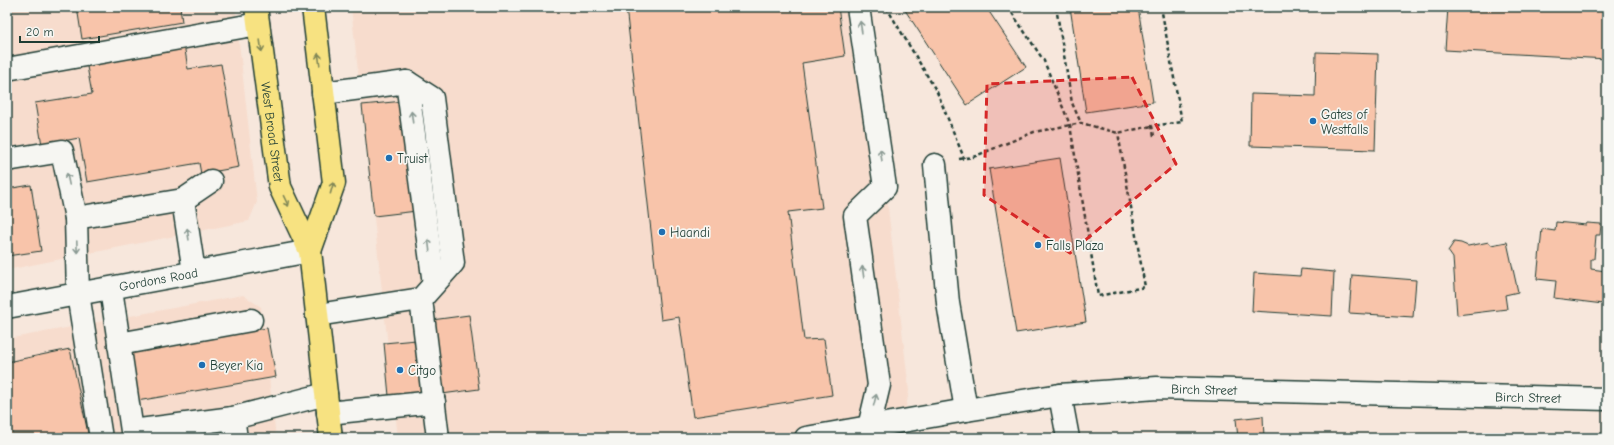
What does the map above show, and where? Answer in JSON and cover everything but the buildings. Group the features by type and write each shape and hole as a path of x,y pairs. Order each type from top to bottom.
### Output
{"main road":[{"name":"West Broad Street","path":"310,251 334,183 313,7"},
{"name":"West Broad Street","path":"257,15 280,187 310,251 331,438"}],"street":[{"path":"858,7 885,187 855,216 879,385 870,432"},
{"path":"7,69 257,15"},
{"path":"317,315 427,292 453,263 432,98 408,82 323,93"},
{"path":"7,160 62,151 76,218 78,294 101,438"},
{"path":"935,165 948,303 966,410"},
{"path":"76,218 183,200 212,180"},
{"path":"183,200 194,272"},
{"name":"Gordons Road","path":"7,307 111,289 310,251"},
{"path":"111,289 132,430 164,432 235,428 327,404 434,402"},
{"path":"427,292 434,402 438,438"},
{"path":"119,344 252,320"},
{"name":"Birch Street","path":"806,438 870,432 966,410 1060,395 1157,388 1607,399"},
{"path":"1060,395 1068,438"}],"path":[{"path":"888,7 888,10 937,92 964,158"},
{"path":"1008,7 1044,61 1070,125 1098,296 1145,287 1118,133"},
{"path":"1056,7 1072,103 1081,123"},
{"path":"935,165 973,157 1034,132 1081,123 1118,133 1182,122 1161,7"},
{"path":"1152,126 1154,136"}],"highlighted area":[{"path":"1132,77 1176,164 1070,253 984,195 987,84"}],"shaded area":[{"path":"7,7 235,7 257,202 249,221 7,270"},
{"path":"351,7 865,7 909,391 900,438 398,438"},
{"path":"243,295 261,307 276,438 7,438 7,339"}],"place":[{"name":"Gates of Westfalls","path":"1313,121"},
{"name":"Truist","path":"389,158"},
{"name":"Haandi","path":"662,232"},
{"name":"Falls Plaza","path":"1038,245"},
{"name":"Beyer Kia","path":"202,365"},
{"name":"Citgo","path":"400,370"}]}
